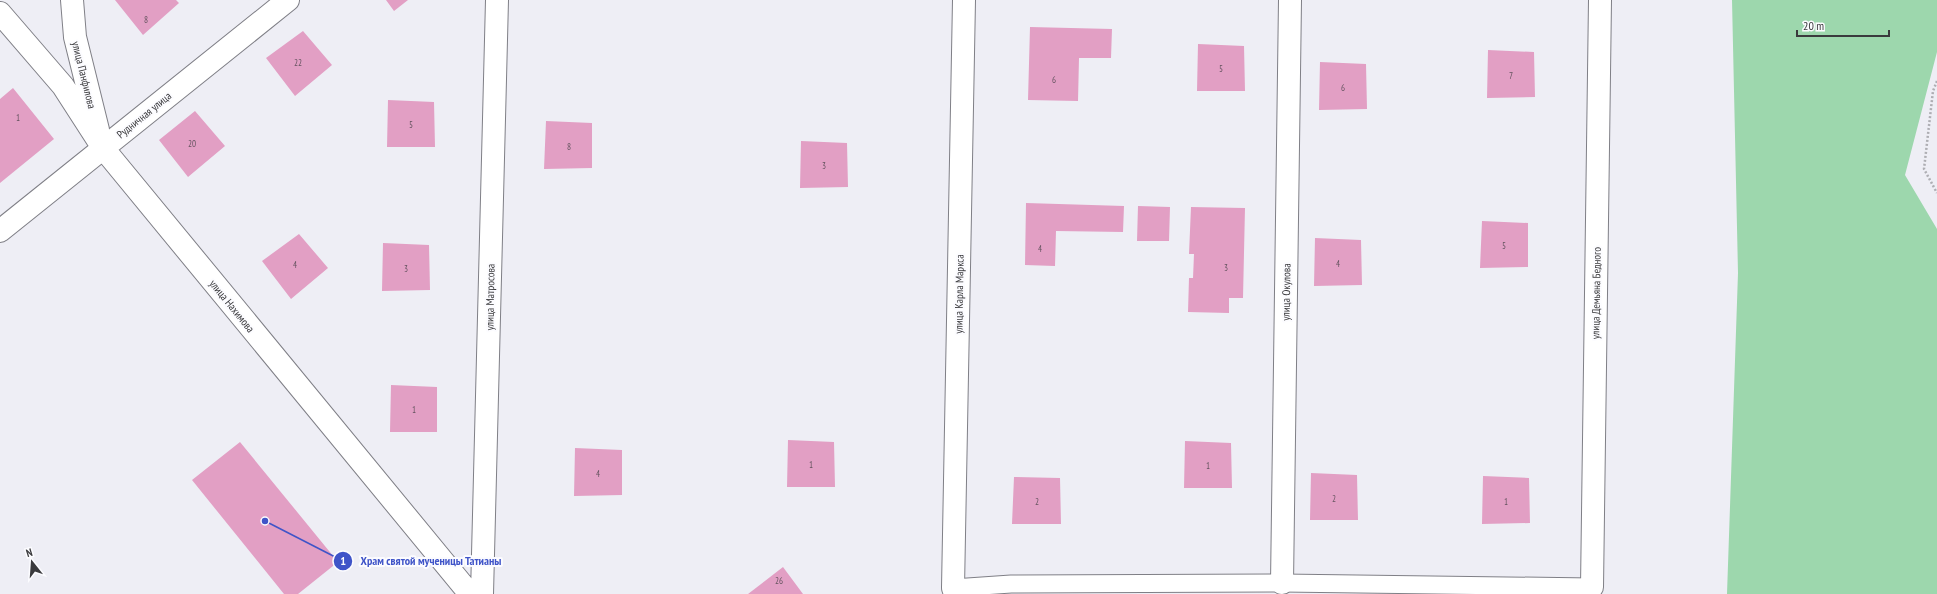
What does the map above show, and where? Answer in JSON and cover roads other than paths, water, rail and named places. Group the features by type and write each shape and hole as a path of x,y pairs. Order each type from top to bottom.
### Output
{"street":[{"name":"улица Панфилова","path":"72,0 75,37 103,148"},
{"name":"Рудничная улица","path":"0,231 288,0"},
{"name":"улица Матросова","path":"482,594 497,0"},
{"name":"улица Карла Маркса","path":"951,592 964,0"},
{"name":"улица Окулова","path":"1283,589 1290,0"},
{"name":"улица Демьяна Бедного","path":"1592,587 1600,0"},
{"name":"улица Нахимова","path":"0,13 63,86 103,148 470,594"}],"lane":[{"path":"951,592 1012,584 1283,589 1592,587"}],"place":[{"name":"Храм святой мученицы Татианы","path":"265,521"}]}
